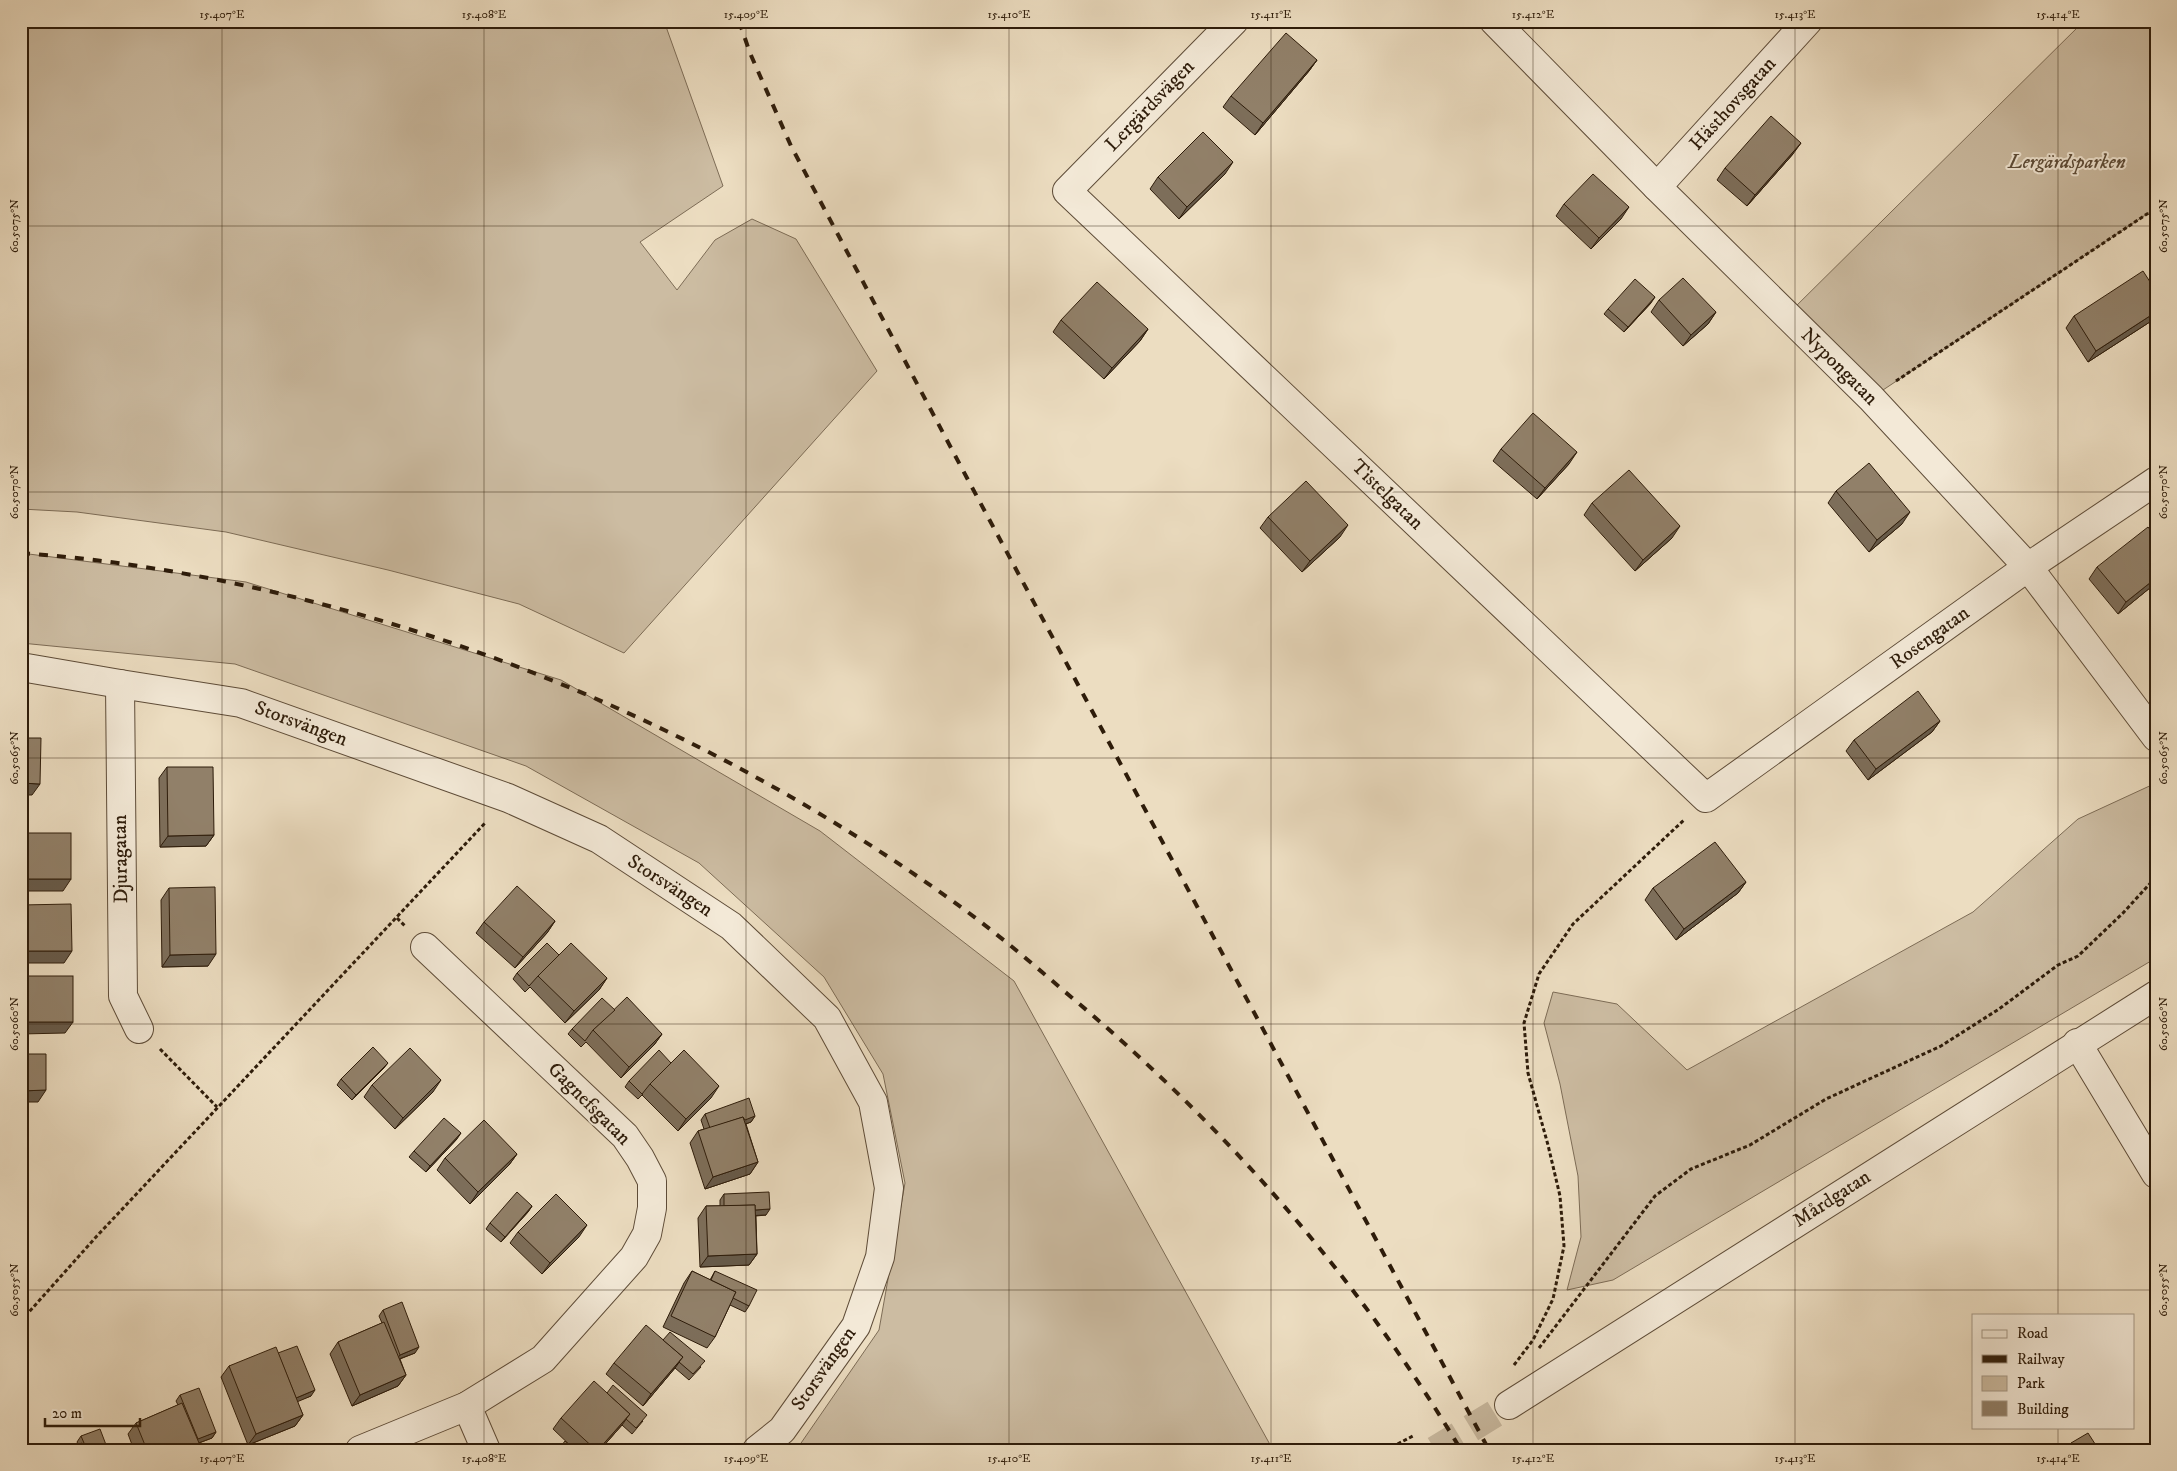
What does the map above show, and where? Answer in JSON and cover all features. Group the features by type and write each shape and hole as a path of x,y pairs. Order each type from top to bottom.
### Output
{"street":[{"name":"Lergärdsvägen","path":"1067,192 1234,21"},
{"name":"Nypongatan","path":"1494,21 1657,187 1871,398 2028,568 2156,736"},
{"name":"Hästhovsgatan","path":"1657,187 1808,21"},
{"name":"Tistelgatan","path":"1067,192 1706,798"},
{"name":"Rosengatan","path":"1706,798 2028,568 2156,481"},
{"name":"Storsvängen","path":"21,667 240,703 508,798 598,839 731,926 828,1018 873,1102 889,1188 880,1257 856,1326 782,1430 757,1450"},
{"name":"Djuragatan","path":"120,684 122,996 139,1029"},
{"name":"Gagnefsgatan","path":"360,1450 467,1406 543,1359 634,1257 647,1234 652,1208 652,1181 640,1158 625,1136 425,947"},
{"name":"Mårdgatan","path":"1509,1405 2077,1043 2156,995"},
{"path":"2077,1043 2156,1174"},
{"path":"467,1406 486,1450"}],"path":[{"path":"1871,398 2156,208"},
{"path":"21,1320 96,1237 508,798"},
{"path":"1508,1371 1533,1340 1553,1299 1564,1246 1560,1196 1528,1073 1524,1023 1540,974 1573,924 1706,798"},
{"path":"1538,1350 1655,1196 1691,1169 1750,1144 1826,1099 1941,1046 2000,1009 2058,965 2078,956 2123,913 2156,877"},
{"path":"139,1029 218,1107"},
{"path":"1386,1450 1413,1436"}],"green space":[{"path":"21,21 664,21 723,186 640,242 677,290 715,240 752,219 796,239 877,371 624,653 519,604 388,570 226,532 77,512 21,509"},
{"name":"Lergärdsparken","path":"2084,21 2156,21 2156,208 1871,398 1787,315"},
{"path":"21,553 246,582 561,680 820,831 1014,981 1273,1450 794,1450 799,1446 879,1330 905,1183 883,1074 824,977 699,863 526,766 235,664 21,643"},
{"path":"2156,783 2156,958 1613,1280 1567,1290 1581,1237 1578,1176 1560,1084 1544,1023 1553,992 1617,1004 1687,1070 1973,912 2078,819"}],"building":[{"path":"1286,33 1317,60 1263,123 1231,96"},
{"path":"1771,116 1801,143 1755,195 1725,168"},
{"path":"1203,132 1233,162 1187,207 1158,177"},
{"path":"1593,174 1629,207 1599,238 1564,204"},
{"path":"2143,271 2156,291 2156,312 2096,351 2074,316"},
{"path":"1683,278 1716,312 1691,335 1659,300"},
{"path":"1635,279 1655,297 1628,327 1608,309"},
{"path":"1097,282 1148,329 1112,368 1061,320"},
{"path":"1533,413 1577,452 1545,488 1501,449"},
{"path":"1869,463 1910,512 1877,540 1836,491"},
{"path":"1629,470 1680,526 1643,560 1592,503"},
{"path":"1306,481 1348,525 1310,561 1268,517"},
{"path":"2148,527 2156,537 2156,578 2126,602 2097,567"},
{"path":"1918,691 1940,721 1876,769 1854,740"},
{"path":"21,738 41,738 40,784 21,783"},
{"path":"167,767 213,767 214,835 168,836"},
{"path":"21,833 71,833 71,879 21,879"},
{"path":"1715,842 1746,882 1684,929 1653,888"},
{"path":"517,886 555,921 523,957 484,922"},
{"path":"215,887 216,954 170,955 169,888"},
{"path":"71,904 72,951 21,951 21,905"},
{"path":"547,943 559,955 529,986 517,973"},
{"path":"571,943 607,978 574,1011 538,976"},
{"path":"21,976 73,976 73,1022 21,1022"},
{"path":"627,997 662,1034 629,1067 593,1030"},
{"path":"602,998 615,1010 593,1030 585,1041 572,1029"},
{"path":"373,1047 388,1063 356,1095 341,1079"},
{"path":"410,1048 441,1080 403,1118 372,1085"},
{"path":"659,1050 671,1063 642,1094 629,1081"},
{"path":"684,1050 719,1086 686,1119 650,1084"},
{"path":"21,1054 46,1054 46,1090 21,1091"},
{"path":"749,1098 755,1116 745,1120 743,1117 710,1128 705,1114"},
{"path":"743,1117 758,1162 713,1177 698,1131"},
{"path":"444,1118 461,1133 430,1166 414,1151"},
{"path":"484,1120 517,1154 478,1192 445,1158"},
{"path":"517,1192 532,1206 505,1237 490,1223"},
{"path":"769,1192 770,1209 755,1210 755,1205 724,1206 724,1194"},
{"path":"556,1194 587,1225 550,1263 518,1232"},
{"path":"755,1205 757,1254 708,1256 706,1206"},
{"path":"692,1271 736,1292 715,1337 671,1316"},
{"path":"715,1271 757,1290 749,1306 733,1298 736,1292 711,1280"},
{"path":"402,1302 419,1347 400,1355 383,1310"},
{"path":"384,1322 406,1375 360,1395 338,1342"},
{"path":"646,1325 683,1357 651,1394 614,1363"},
{"path":"670,1332 705,1361 693,1374 679,1362 683,1357 663,1340"},
{"path":"297,1346 315,1390 296,1398 278,1353"},
{"path":"276,1347 303,1415 256,1434 229,1366"},
{"path":"594,1381 630,1414 598,1450 561,1418"},
{"path":"613,1385 647,1415 636,1428 626,1419 630,1414 607,1393"},
{"path":"199,1388 216,1432 198,1439 180,1395"},
{"path":"182,1403 202,1450 147,1450 136,1423"},
{"path":"100,1429 108,1450 87,1450 81,1436"},
{"path":"2088,1433 2099,1450 2075,1450 2071,1443"},
{"path":"565,1441 575,1450 558,1450"},
{"path":"82,1443 85,1450 65,1450"}],"tunnel":[{"path":"1435,1450 1509,1405"}],"railway":[{"path":"739,21 750,53 791,146 967,478 1489,1450"},
{"path":"21,553 147,567 270,591 351,612 509,663 586,694 735,766 808,807 878,850 962,908 1035,966 1122,1041 1231,1148 1282,1204 1376,1322 1420,1385 1461,1450"}]}
